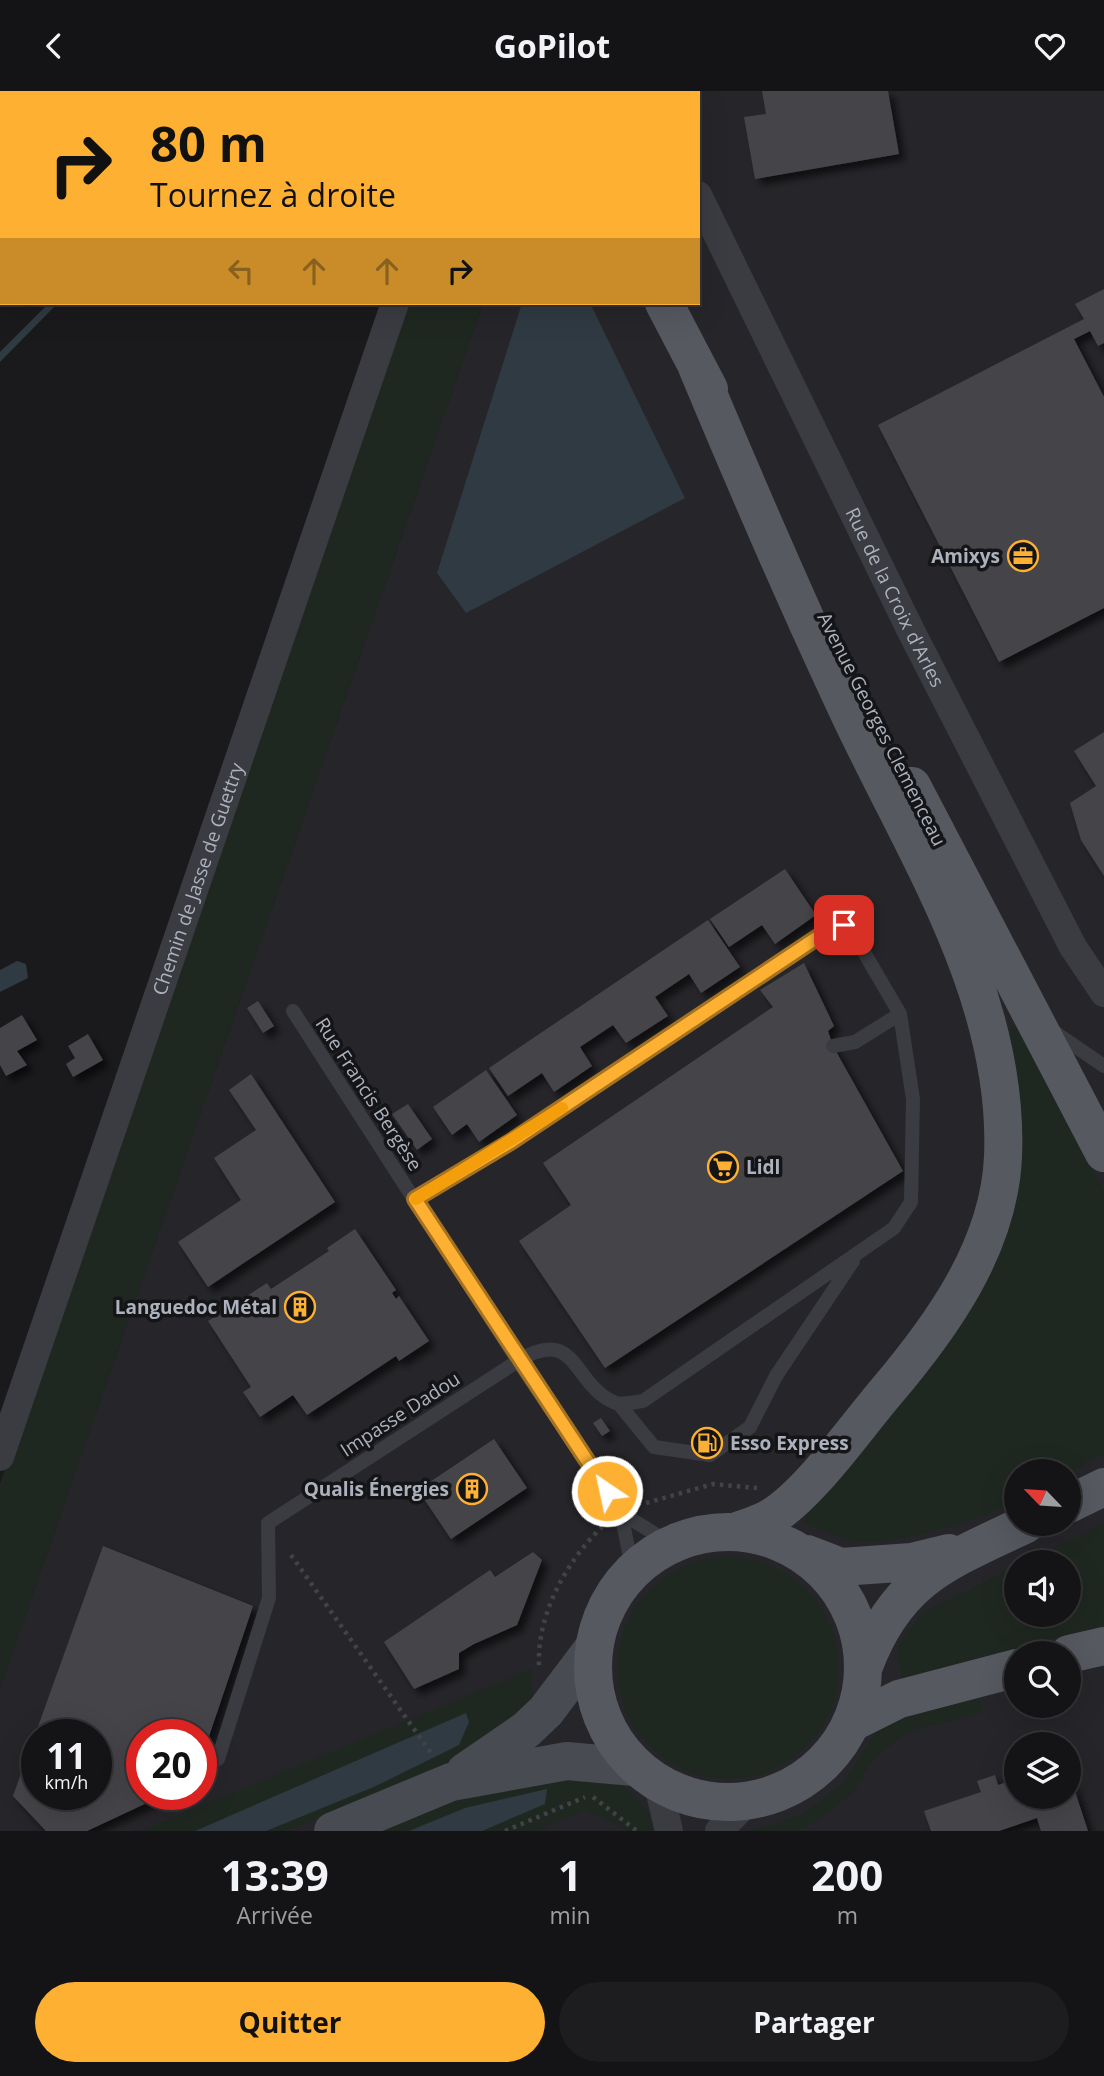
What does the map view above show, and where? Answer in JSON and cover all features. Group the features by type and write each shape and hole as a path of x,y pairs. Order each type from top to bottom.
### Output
{"main road":[{"name":"Avenue Georges Clemenceau","path":"665,305 861,689 1104,1153"},
{"path":"697,367 788,582 939,899 982,998 1000,1078 1003,1159 990,1222 968,1278 927,1343 795,1497 771,1518 737,1531"},
{"path":"979,1546 912,1562 841,1567 771,1538 737,1531 696,1534 670,1543 633,1571 604,1610 593,1650 593,1693 607,1733 646,1776 701,1802 746,1803 790,1789 827,1761 853,1722 861,1695 864,1666 876,1634 897,1601 922,1579 1004,1534"},
{"path":"801,1552 835,1583 856,1622 864,1666"},
{"path":"1081,1651 1104,1646"},
{"path":"853,1722 899,1699 1004,1671"}],"street":[{"name":"Rue de la Croix d'Arles","path":"700,199 911,631 1073,947 1104,993"},
{"name":"Chemin de Jasse de Guettry","path":"0,1457 394,305"},
{"path":"333,1831 452,1781 526,1730 546,1711 593,1650"},
{"path":"452,1781 567,1761 646,1776 669,1831"},
{"path":"719,1831 746,1803"}],"lane":[{"path":"415,1199 512,1141 833,927 844,925 851,930 900,1014 913,1100 911,1202 894,1228 858,1254 643,1401 619,1404"},
{"name":"Rue Francis Bergèse","path":"293,1011 518,1361 621,1513 633,1571"},
{"path":"833,1046 855,1042 900,1014"},
{"path":"1033,1016 1104,1066"},
{"path":"619,1404 654,1447 710,1455 750,1426 776,1376 858,1254"},
{"name":"Impasse Dadou","path":"268,1523 518,1361 544,1349 557,1348 572,1359 602,1395 619,1404"},
{"name":"Rue Francis Bergèse","path":"621,1513 670,1543"},
{"path":"218,1759 269,1598 268,1523"}],"path":[{"path":"546,1711 539,1661 545,1615 561,1581 589,1540 621,1513 673,1493 713,1484 755,1487 795,1497"},
{"path":"268,1523 452,1781"},
{"path":"505,1831 591,1795 638,1831"}],"shaded area":[{"path":"700,91 1104,91 1104,1831 0,1831 0,1688 482,305 700,305"},
{"path":"47,305 56,305 0,362 0,352"},
{"path":"407,305 482,305 0,1688 0,1484"},
{"path":"521,305 591,305 685,498 466,613 437,573"},
{"path":"17,961 26,964 28,978 0,992 0,970"},
{"path":"1018,1025 1104,1191 1104,1454 1082,1466 1082,1459 1004,1459 1004,1506 962,1523 899,1539 861,1542 840,1537 804,1523 814,1497 981,1289 1004,1028"},
{"path":"1104,1523 1104,1625 1043,1641 1004,1641 1004,1651 902,1678 896,1647 923,1612 1004,1572 1004,1627 1081,1627 1081,1550 1050,1550 1076,1537 1082,1537 1082,1534"},
{"path":"717,1557 739,1557 771,1565 790,1575 807,1589 821,1606 831,1625 839,1668 831,1711 821,1730 807,1747 790,1761 771,1771 739,1779 717,1779 685,1771 666,1761 642,1739 625,1711 617,1679 617,1657 625,1625 635,1606 657,1582 685,1565"},
{"path":"531,1669 533,1704 453,1760 288,1831 141,1831 192,1810 217,1810 217,1799"},
{"path":"980,1698 983,1712 905,1733 872,1761 854,1792 817,1821 795,1831 752,1831 804,1813 843,1783 875,1733 904,1714"},
{"path":"466,1713 469,1722 459,1745 376,1786 266,1831 195,1831"},
{"path":"561,1775 621,1783 649,1813 653,1831 630,1831 584,1810 537,1831 383,1831 460,1799"},
{"path":"547,1789 545,1804 482,1831 409,1831 465,1808"}],"building":[{"path":"762,91 888,91 899,154 755,179 744,117 766,114"},
{"path":"1104,289 1104,343 1098,346 1090,331 1074,339 1104,397 1104,608 999,662 878,425 1084,319 1075,304"},
{"path":"1104,732 1104,876 1081,840 1070,803 1096,786 1074,751"},
{"path":"785,869 816,915 775,944 762,925 729,947 710,919"},
{"path":"708,920 740,967 701,993 689,974 655,997 668,1016 626,1043 613,1025 580,1047 592,1066 554,1092 542,1073 508,1096 489,1068"},
{"name":"Lidl","path":"804,963 834,1026 828,1031 833,1046 903,1171 605,1368 519,1241 571,1205 543,1163 773,1007 760,990"},
{"path":"258,1001 274,1026 263,1033 247,1008"},
{"path":"22,1015 37,1040 17,1051 27,1065 6,1076 0,1065 0,1028"},
{"path":"88,1034 103,1060 73,1077 66,1064 75,1058 68,1046"},
{"path":"486,1070 517,1115 479,1142 467,1124 452,1135 433,1107"},
{"path":"251,1074 335,1202 208,1287 178,1242 241,1200 214,1158 256,1130 229,1090"},
{"path":"408,1104 432,1139 417,1150 392,1114"},
{"path":"355,1229 396,1290 392,1293 396,1299 399,1296 429,1341 399,1361 396,1356 307,1415 293,1395 260,1417 243,1392 251,1387 208,1321 267,1283 271,1289 329,1251 327,1248"},
{"path":"601,1418 610,1431 602,1436 593,1423"},
{"name":"Qualis Énergies","path":"494,1439 527,1488 451,1539 418,1490"},
{"path":"103,1546 253,1606 215,1719 126,1719 126,1810 132,1810 87,1831 46,1831 26,1810 112,1810 112,1719 41,1719"},
{"path":"533,1552 542,1560 517,1625 459,1653 459,1669 414,1689 384,1642 490,1570 495,1577"},
{"path":"21,1774 21,1804 13,1796"},
{"path":"995,1775 998,1785 1004,1783 1004,1809 1081,1809 1088,1831 1041,1831 1037,1818 999,1831 931,1831 924,1811 981,1792 977,1781"}],"slow traffic":[{"path":"416,1199 562,1108"}],"place":[{"name":"Amixys","path":"1023,556"},
{"name":"Lidl","path":"723,1167"},
{"name":"Languedoc Métal","path":"300,1307"},
{"name":"Esso Express","path":"707,1443"},
{"name":"Qualis Énergies","path":"472,1489"}],"route":[{"path":"607,1491 518,1361 415,1199 512,1141 833,927 844,925"}]}
